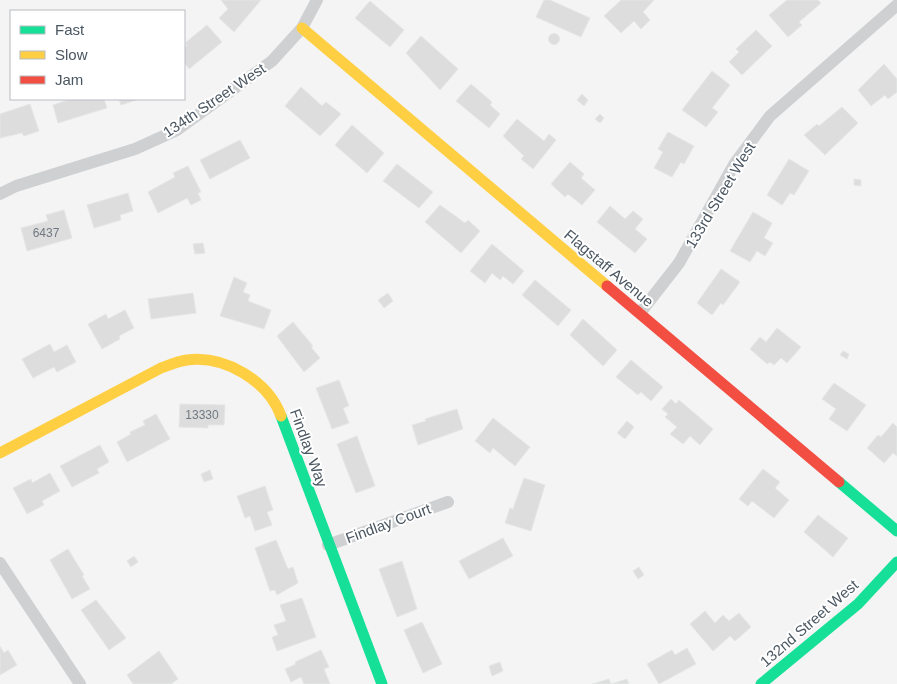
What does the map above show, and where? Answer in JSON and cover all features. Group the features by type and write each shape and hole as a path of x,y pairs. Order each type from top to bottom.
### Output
{"street":[{"name":"134th Street West","path":"0,194 16,186 135,149 177,130 272,61 302,28 317,0"},
{"name":"133rd Street West","path":"640,314 679,263 735,164 770,116 897,5"},
{"name":"Flagstaff Avenue","path":"302,28 897,531"},
{"name":"Findlay Way","path":"0,453 161,368 187,360 214,361 250,376 276,403 382,684"},
{"name":"Findlay Court","path":"328,545 448,502"},
{"name":"132nd Street West","path":"761,684 858,604 897,562"},
{"path":"0,563 80,684"}],"building":[{"path":"221,0 261,0 234,32 219,18 228,9"},
{"path":"544,0 550,0 590,18 581,37 536,17"},
{"path":"621,0 654,0 643,12 650,20 641,29 634,21 621,33 604,16"},
{"path":"787,0 818,0 821,3 799,22 802,25 788,37 769,15"},
{"path":"370,1 404,30 390,47 355,18"},
{"path":"207,25 222,42 189,69 185,63 185,47 187,45 185,43"},
{"path":"756,30 772,46 742,75 729,62 739,52 736,49"},
{"path":"552,34 556,34 559,39 558,43 552,44 549,41 549,37"},
{"path":"421,36 458,69 440,90 406,53"},
{"path":"884,64 897,79 897,92 888,99 885,95 871,106 858,90"},
{"path":"712,71 730,85 712,108 718,112 706,127 682,110"},
{"path":"471,84 492,102 490,105 500,114 489,128 456,101"},
{"path":"301,87 322,106 326,102 341,114 320,136 285,106"},
{"path":"582,94 588,100 584,106 577,100"},
{"path":"68,100 104,100 107,108 58,123 53,105"},
{"path":"119,100 136,100 121,105"},
{"path":"30,104 39,131 24,136 22,133 0,138 0,114"},
{"path":"842,107 858,123 825,155 804,135 817,124 819,126"},
{"path":"600,114 604,118 600,123 595,119"},
{"path":"517,119 544,141 549,134 556,140 533,169 521,159 524,156 503,136"},
{"path":"352,125 384,153 367,173 335,145"},
{"path":"668,132 694,146 684,164 681,162 672,177 654,168 663,152 658,149"},
{"path":"240,140 250,158 210,179 200,160"},
{"path":"789,159 809,171 794,195 790,193 782,205 767,195"},
{"path":"570,162 584,174 581,178 595,190 582,205 568,194 565,197 551,184"},
{"path":"397,164 433,192 419,208 383,181"},
{"path":"188,166 201,192 198,193 201,200 191,205 187,198 158,213 148,192 175,177 173,173"},
{"path":"854,179 861,180 861,186 854,185"},
{"path":"128,193 133,211 120,215 121,220 94,228 87,205"},
{"path":"440,205 465,223 468,220 480,231 461,253 425,222"},
{"path":"610,206 625,219 633,211 643,219 635,229 647,239 635,253 597,222"},
{"path":"64,210 72,238 27,251 21,228 48,221 46,215"},
{"path":"753,212 772,223 764,238 773,243 765,256 757,251 750,262 730,251"},
{"path":"203,243 205,253 195,254 193,244"},
{"path":"492,244 524,271 513,284 503,276 500,280 492,273 485,283 470,271"},
{"path":"721,269 740,282 723,305 721,303 712,315 697,303"},
{"path":"234,277 247,283 243,292 250,295 248,301 271,310 264,329 220,316"},
{"path":"535,280 571,310 558,326 522,295"},
{"path":"193,293 196,313 151,319 148,299"},
{"path":"388,293 393,301 384,308 378,300"},
{"path":"125,310 134,328 119,336 120,339 102,349 88,324 106,314 108,319"},
{"path":"583,319 617,350 603,366 570,335"},
{"path":"293,322 313,346 311,347 320,358 304,372 277,336"},
{"path":"777,328 801,347 787,363 781,358 774,365 770,362 767,364 750,349 760,337 766,342"},
{"path":"50,344 54,352 67,345 76,362 57,372 54,367 33,378 22,359"},
{"path":"843,351 849,354 847,359 840,355"},
{"path":"631,360 663,387 651,401 641,392 638,395 616,377"},
{"path":"339,380 349,406 343,408 349,423 332,429 316,388"},
{"path":"834,383 866,405 847,431 829,419 836,409 822,399"},
{"path":"671,399 676,404 679,400 713,429 700,445 690,436 683,444 670,434 677,427 665,417 668,414 662,409"},
{"path":"180,404 225,405 224,425 208,425 208,428 179,427"},
{"path":"457,409 463,429 418,445 412,425"},
{"path":"156,414 170,439 127,462 117,442 131,434 130,432 145,425 143,421"},
{"path":"493,418 530,447 515,466 493,448 490,453 475,441"},
{"path":"627,421 634,427 625,439 617,433"},
{"path":"893,423 897,427 897,456 893,453 884,463 867,448 878,435 881,437"},
{"path":"357,436 375,486 356,493 337,444"},
{"path":"100,445 109,462 97,469 99,473 72,487 60,466"},
{"path":"763,469 780,482 775,488 789,500 774,518 752,501 748,506 739,499"},
{"path":"210,470 213,479 204,482 201,474"},
{"path":"50,473 60,491 42,501 44,505 27,514 13,488 31,479 32,483"},
{"path":"524,478 545,485 531,531 505,523 510,508 513,509"},
{"path":"265,486 273,510 267,512 272,525 255,531 250,516 245,518 237,496"},
{"path":"818,515 848,538 833,557 804,532"},
{"path":"503,538 513,556 469,579 459,561"},
{"path":"276,540 288,569 293,567 298,583 277,595 275,590 270,591 255,548"},
{"path":"68,549 90,589 72,599 50,560"},
{"path":"134,556 138,562 131,567 127,561"},
{"path":"402,561 417,609 397,617 379,569"},
{"path":"639,567 644,575 638,579 633,571"},
{"path":"302,598 316,637 277,651 272,637 278,635 274,625 286,621 280,605"},
{"path":"96,600 126,638 109,650 81,610"},
{"path":"705,611 715,623 723,615 729,621 739,613 751,627 735,641 730,636 713,651 690,624"},
{"path":"422,622 442,664 423,673 404,630"},
{"path":"0,646 4,653 8,650 17,665 0,675"},
{"path":"687,648 696,664 659,684 647,664 672,650 675,655"},
{"path":"321,650 329,667 324,669 330,684 304,684 301,677 291,682 285,669 296,664 295,662"},
{"path":"159,651 178,679 171,684 133,684 127,675"},
{"path":"500,662 503,671 492,676 489,666"},
{"path":"609,679 611,684 592,684"},
{"path":"627,679 629,684 611,684"}],"traffic: fast":[{"path":"281,416 382,684"},
{"path":"839,482 897,531"},
{"path":"761,684 858,604 897,562"}],"traffic: slow":[{"path":"302,28 607,286"},
{"path":"0,453 161,368 187,360 216,362 230,366 243,373 266,392 275,403 281,416"}],"traffic: jam":[{"path":"607,286 839,482"}]}
